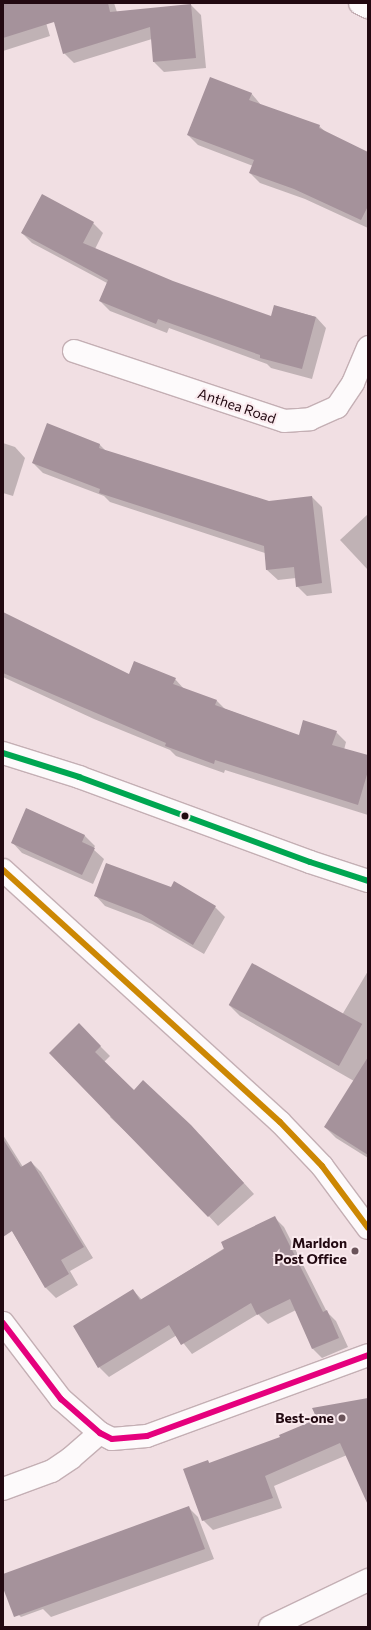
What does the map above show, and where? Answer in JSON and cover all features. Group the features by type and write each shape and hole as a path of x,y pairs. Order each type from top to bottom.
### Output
{"street":[{"path":"360,3 368,7"},
{"name":"Anthea Road","path":"74,351 284,421 310,419 337,407 353,383 368,347"},
{"path":"3,754 79,777 310,862 368,881"},
{"path":"3,870 280,1122 322,1166 368,1228"},
{"path":"3,1323 61,1399 100,1433 112,1438 147,1436 368,1355"},
{"path":"3,1489 52,1470 71,1458 100,1433"},
{"path":"270,1627 368,1580"}],"building":[{"path":"3,3 108,3 110,12 191,4 196,58 153,62 150,27 63,54 54,22 3,38"},
{"path":"210,77 252,93 249,100 320,125 319,128 368,152 368,206 361,220 294,189 249,173 254,160 187,135"},
{"path":"42,194 94,222 83,243 173,281 271,316 274,305 316,317 302,369 260,358 260,355 158,319 156,324 99,301 108,280 21,233"},
{"path":"47,423 100,444 99,448 269,501 312,496 322,583 296,587 294,567 266,570 264,546 99,493 100,489 32,463"},
{"path":"3,612 129,674 134,661 176,678 173,684 217,700 215,705 299,735 303,720 337,731 332,745 368,755 368,771 358,805 215,760 214,764 165,746 166,743 3,673"},
{"path":"26,808 85,835 82,842 95,848 82,875 11,843"},
{"path":"106,863 171,887 174,881 216,906 193,945 141,914 94,896"},
{"path":"252,963 362,1024 339,1066 229,1005"},
{"path":"79,1023 101,1046 95,1052 134,1090 143,1080 191,1125 244,1183 208,1217 49,1053"},
{"path":"368,1057 368,1155 324,1127"},
{"path":"3,1139 21,1167 31,1161 84,1247 61,1260 69,1274 45,1288 12,1231 3,1237"},
{"path":"275,1216 323,1312 327,1310 339,1338 312,1349 290,1299 257,1315 251,1303 181,1345 169,1325 98,1368 73,1326 133,1289 140,1300 224,1249 221,1242"},
{"path":"368,1398 368,1505 340,1443 265,1476 273,1498 202,1521 183,1469 208,1460 209,1463 280,1437 279,1435 317,1419 312,1408"},
{"path":"189,1506 205,1549 14,1617 3,1588 3,1574"}],"transit line":[{"path":"3,753 79,777 310,862 368,881"},
{"path":"3,870 280,1122 322,1166 368,1228"},
{"path":"3,1323 61,1399 100,1433 112,1439 147,1436 368,1355"}],"place":[{"name":"Marldon Post Office","path":"355,1251"},
{"name":"Best-one","path":"342,1418"}]}
